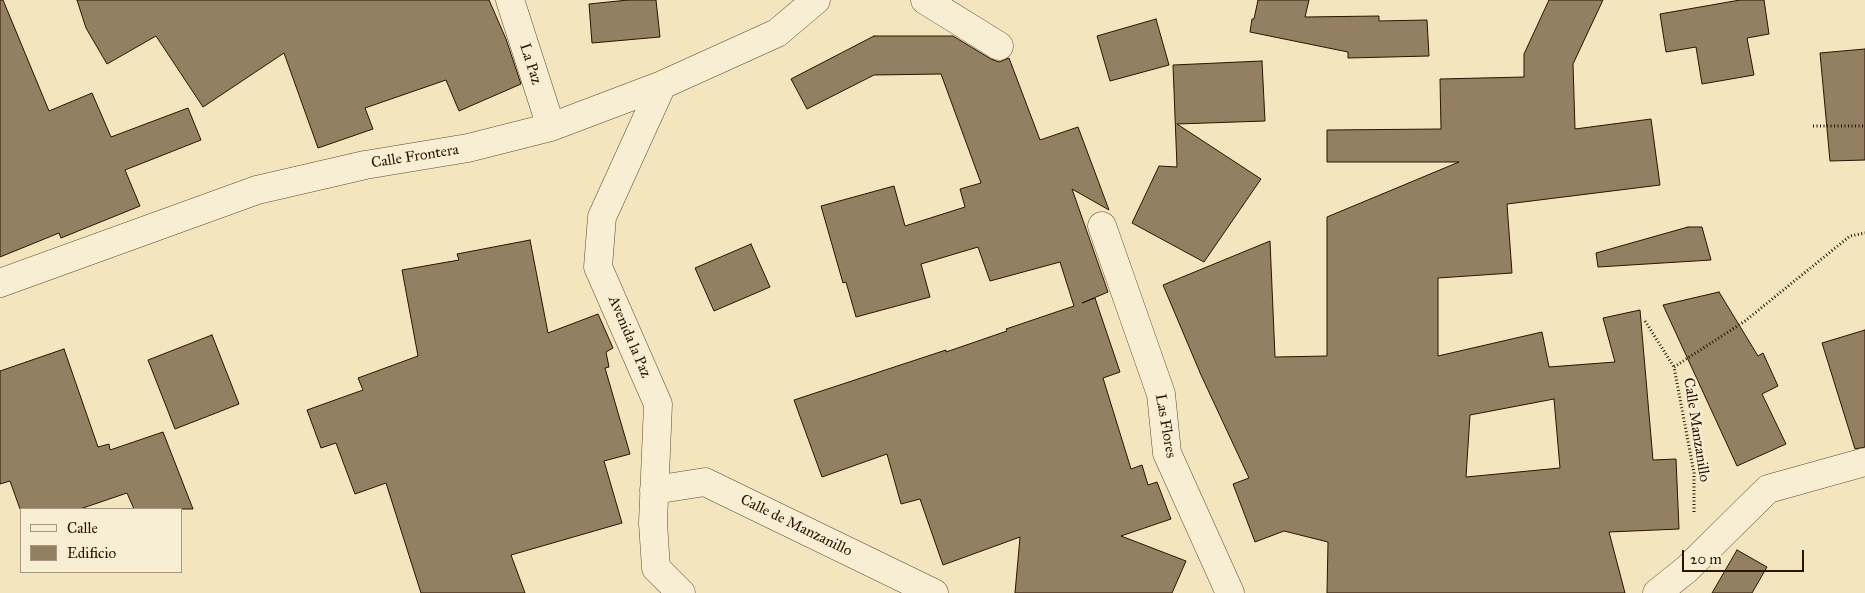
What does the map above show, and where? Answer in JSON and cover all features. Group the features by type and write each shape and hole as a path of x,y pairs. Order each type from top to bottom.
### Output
{"street":[{"name":"La Paz","path":"510,0 551,127"},
{"name":"Calle Frontera","path":"0,283 257,190 365,165 468,148 551,127 662,85 777,33 816,0"},
{"path":"925,0 999,46"},
{"name":"Avenida la Paz","path":"662,85 602,217 598,266 658,404 653,523 656,568 681,593"},
{"name":"Las Flores","path":"1102,226 1161,394 1167,453 1230,593"},
{"path":"1657,593 1686,581 1768,489 1865,462"},
{"name":"Calle de Manzanillo","path":"654,490 706,482 934,593"}],"path":[{"path":"1813,126 1865,126"},
{"name":"Calle Manzanillo","path":"1694,517 1694,473 1674,367 1745,321 1850,236 1865,233"},
{"path":"1645,321 1674,367"}],"building":[{"path":"0,0 3,0 49,111 92,93 111,137 188,108 201,140 125,170 140,206 61,238 59,233 0,257"},
{"path":"77,0 489,0 506,39 521,84 459,111 446,80 365,108 373,129 318,148 284,53 203,107 156,36 107,64 86,28"},
{"path":"628,0 656,0 660,37 592,43 589,4"},
{"path":"1258,0 1309,0 1305,17 1379,16 1379,21 1427,20 1429,56 1348,58 1348,52 1250,32"},
{"path":"1549,0 1603,0 1573,64 1575,129 1651,119 1660,185 1507,204 1512,273 1438,278 1438,356 1542,332 1549,367 1615,362 1603,318 1640,310 1653,460 1676,459 1679,529 1609,532 1625,593 1327,593 1328,542 1284,531 1255,542 1233,484 1249,478 1201,375 1163,285 1270,241 1275,357 1327,356 1327,217 1459,162 1327,162 1327,130 1441,129 1440,79 1524,77 1524,54","holes":["1554,399 1560,468 1466,477 1470,415"]},
{"path":"1740,0 1764,0 1769,34 1747,38 1754,75 1702,84 1696,47 1666,52 1660,14"},
{"path":"1156,19 1169,65 1110,81 1097,36"},
{"path":"874,36 953,36 991,59 999,62 1009,58 1040,140 1078,127 1109,210 1072,189 1108,292 1082,303 1095,298 1120,372 1103,378 1131,469 1142,465 1148,485 1157,482 1171,519 1121,536 1186,561 1172,593 1015,593 1020,537 943,565 920,499 901,504 887,454 822,477 794,400 946,350 946,352 1074,306 1060,262 990,281 978,247 921,264 930,297 856,317 846,282 843,283 821,206 894,186 905,226 965,207 960,189 981,183 941,74 874,75 807,109 791,79"},
{"path":"1865,49 1865,160 1830,161 1820,53"},
{"path":"1262,61 1265,121 1177,124 1261,179 1204,262 1132,223 1159,166 1177,167 1173,65"},
{"path":"1688,227 1702,227 1711,260 1598,267 1596,253"},
{"path":"530,240 548,333 598,314 613,348 606,352 609,367 605,368 630,454 604,461 622,523 511,555 525,593 421,593 386,483 355,494 336,443 321,448 307,410 363,390 358,378 418,356 402,270 459,260 457,254"},
{"path":"751,244 770,287 714,311 695,268"},
{"path":"1719,292 1758,356 1763,353 1778,386 1762,394 1786,444 1737,466 1663,305"},
{"path":"1865,330 1865,447 1855,449 1822,343"},
{"path":"212,335 239,404 175,429 148,360"},
{"path":"64,349 98,447 109,444 110,450 163,432 193,509 134,508 127,493 83,508 20,509 10,481 0,484 0,371"},
{"path":"1737,550 1767,567 1752,593 1712,593"}]}
